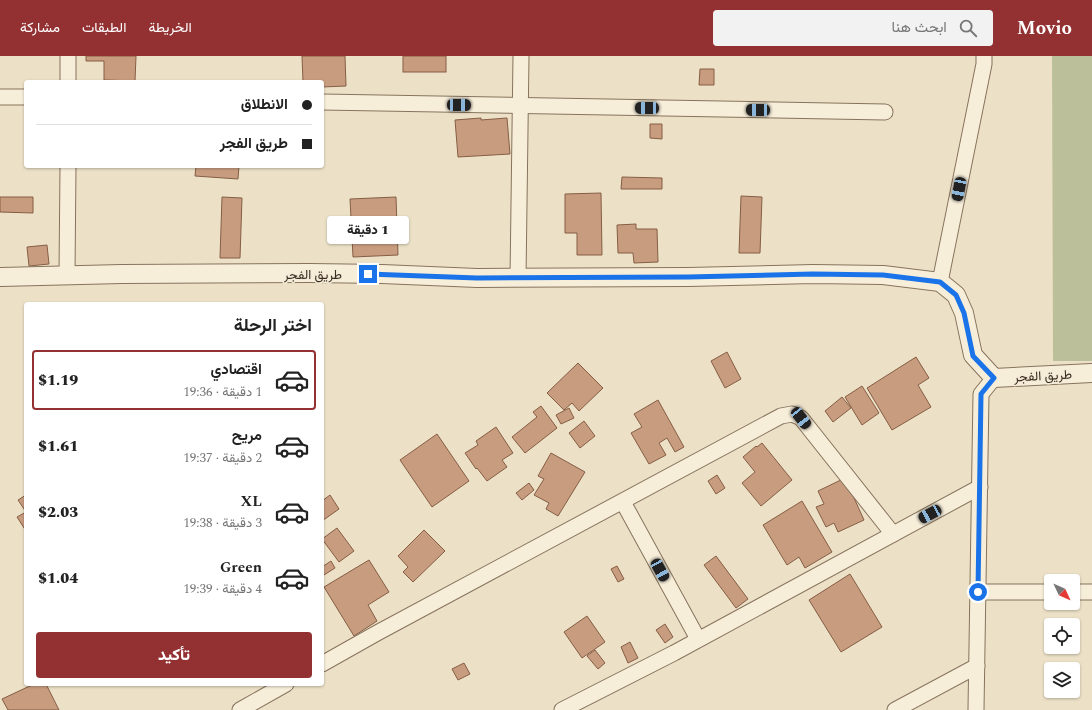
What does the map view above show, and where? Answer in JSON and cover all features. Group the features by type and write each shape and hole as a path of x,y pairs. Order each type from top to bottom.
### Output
{"street":[{"path":"68,56 68,80"},
{"path":"518,278 521,56"},
{"path":"976,710 981,394 994,378 973,356 964,313 956,295 940,282 984,64 984,56"},
{"path":"0,97 24,97"},
{"path":"324,102 886,112"},
{"path":"67,275 68,168"},
{"name":"طريق الفجر","path":"0,277 310,273 518,278 688,277 813,274 883,275 940,282"},
{"name":"طريق الفجر","path":"994,378 1092,373"},
{"path":"324,663 781,416 792,414 801,418 893,534"},
{"path":"562,710 698,640 980,487"},
{"path":"623,502 698,640"},
{"path":"978,592 1044,592"},
{"path":"1080,592 1092,592"},
{"path":"895,710 977,666"},
{"path":"240,710 282,686"}],"green space":[{"path":"1052,56 1092,56 1092,361 1053,361"}],"building":[{"path":"86,56 136,56 135,80 104,80 104,61 86,61"},
{"path":"302,56 345,56 346,86 324,87 324,80 303,80"},
{"path":"403,56 446,56 446,72 403,72"},
{"path":"700,69 714,69 714,85 699,85"},
{"path":"481,118 481,120 507,118 510,154 458,157 455,120"},
{"path":"650,124 662,124 662,139 650,138"},
{"path":"196,168 239,168 238,179 195,176"},
{"path":"622,177 662,178 662,189 621,189"},
{"path":"601,193 602,255 577,255 577,233 565,233 565,194"},
{"path":"741,196 762,197 760,253 739,253"},
{"path":"0,197 33,197 33,213 0,212"},
{"path":"222,197 242,198 240,258 220,258"},
{"path":"396,197 398,255 353,257 350,199"},
{"path":"636,224 636,229 657,229 658,262 634,263 633,253 618,253 617,225"},
{"path":"47,245 49,264 29,266 27,247"},
{"path":"727,352 741,379 725,388 711,361"},
{"path":"916,357 929,378 918,385 931,407 892,430 867,388"},
{"path":"578,363 603,388 579,411 572,403 564,410 547,393"},
{"path":"862,386 879,413 862,425 845,397"},
{"path":"842,397 851,408 833,422 825,411"},
{"path":"658,400 684,447 675,452 667,438 659,443 666,455 649,464 631,433 642,427 634,414"},
{"path":"541,406 557,428 525,453 512,437 537,417 533,412"},
{"path":"569,408 574,418 561,424 556,415"},
{"path":"584,421 595,436 580,448 569,433"},
{"path":"496,427 513,453 502,460 507,467 487,481 477,468 476,469 465,453 478,445 476,441"},
{"path":"437,434 469,481 432,507 400,460"},
{"path":"762,443 792,480 761,506 742,483 755,472 743,457"},
{"path":"551,453 585,472 558,516 546,509 549,503 534,495 544,479 538,476"},
{"path":"717,475 725,488 716,494 708,481"},
{"path":"845,478 864,520 838,532 834,523 826,527 816,507 824,504 818,491"},
{"path":"529,483 534,490 522,500 516,493"},
{"path":"330,495 339,509 324,520 324,500"},
{"path":"24,496 24,509 18,500"},
{"path":"802,501 832,552 805,568 799,557 787,565 763,525"},
{"path":"24,513 24,528 17,517"},
{"path":"337,528 354,551 339,562 324,542 324,538"},
{"path":"424,530 445,551 413,582 403,572 408,567 398,556"},
{"path":"716,556 748,599 736,608 704,565"},
{"path":"369,560 389,592 368,605 377,621 354,636 324,587"},
{"path":"331,561 335,568 324,575 324,566"},
{"path":"617,566 624,579 618,582 611,569"},
{"path":"850,574 882,627 841,652 809,600"},
{"path":"587,616 605,642 582,658 564,632"},
{"path":"665,624 673,637 665,643 656,630"},
{"path":"630,642 638,658 628,663 621,647"},
{"path":"595,650 605,663 598,669 587,656"},
{"path":"464,663 470,674 458,680 452,669"},
{"path":"30,686 47,686 59,710 8,710 2,699"}],"route":[{"path":"368,274 477,278 688,277 813,274 883,275 940,282 956,295 964,313 973,356 994,378 981,394 978,592"}]}
